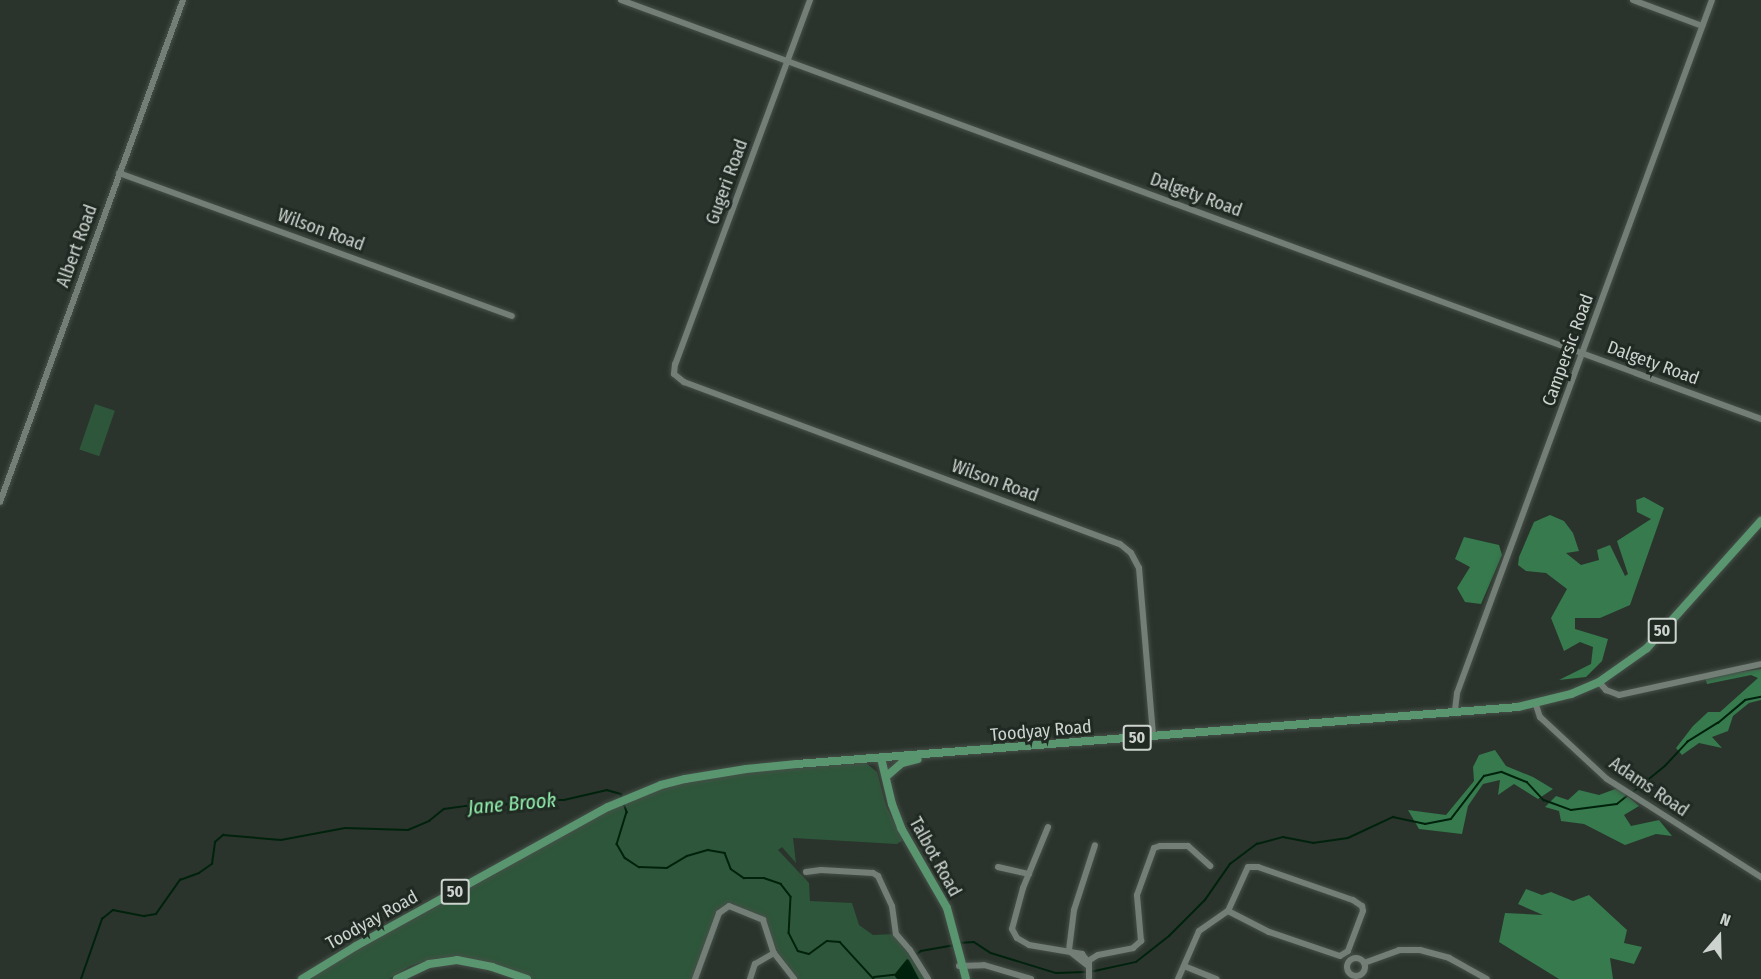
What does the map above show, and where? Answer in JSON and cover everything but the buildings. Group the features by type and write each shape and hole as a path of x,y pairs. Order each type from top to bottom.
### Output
{"main road":[{"name":"Toodyay Road","path":"302,979 374,936 608,807 660,785 712,774 884,758 1536,705 1599,682 1647,648 1761,521"},
{"path":"887,777 902,763 943,754"},
{"name":"Talbot Road","path":"884,758 901,828 941,895 962,972"},
{"path":"397,979 429,964 458,960 492,967 527,979"}],"street":[{"name":"Albert Road","path":"0,502 183,0"},
{"name":"Dalgety Road","path":"621,0 1761,419"},
{"name":"Gugeri Road","path":"674,374 675,364 810,0"},
{"path":"1633,0 1702,26"},
{"name":"Campersic Road","path":"1455,710 1457,693 1712,0"},
{"name":"Wilson Road","path":"119,173 512,316"},
{"name":"Wilson Road","path":"674,374 684,382 1119,544 1131,553 1138,568 1153,736"},
{"path":"1599,682 1606,690 1619,695 1761,664"},
{"name":"Adams Road","path":"1536,705 1540,717 1607,779 1761,876"},
{"path":"1048,827 1029,874 1012,925 1013,932 1029,945 1080,952 1088,964 1089,978"},
{"path":"1069,950 1074,910 1095,845"},
{"path":"1088,964 1101,954 1133,948 1141,941 1137,895 1155,848 1160,846 1190,847 1210,866"},
{"path":"1178,979 1199,931 1228,911 1244,871 1252,866 1353,900 1362,906 1363,911 1348,951 1340,956 1269,932 1228,911"},
{"path":"999,867 1029,874"},
{"path":"806,872 821,870 876,874 891,903 894,931 914,955 928,979"},
{"path":"695,979 719,913 727,906 763,920 774,953 794,979"},
{"path":"1420,950 1421,940"},
{"path":"1364,963 1399,950 1420,950 1449,958 1487,979"},
{"path":"750,979 755,964 774,953"},
{"path":"1359,958 1364,963 1364,976 1350,973 1347,966 1352,959 1359,958"},
{"path":"962,972 987,966 1029,979"},
{"path":"1184,966 1217,979"},
{"path":"1345,979 1350,973"}],"shaded area":[{"path":"95,404 115,411 99,456 79,449"},
{"path":"853,760 867,764 877,772 886,806 903,840 897,844 793,838 796,863 782,847 778,850 809,883 810,901 852,903 859,925 873,935 896,934 928,979 798,979 777,951 765,919 731,903 718,909 692,979 532,979 491,965 462,959 437,958 410,966 389,979 304,979 630,797 685,779"},
{"path":"907,959 919,979 897,979 894,975"}],"green space":[{"path":"1644,497 1664,508 1630,605 1600,618 1575,618 1575,629 1608,639 1602,661 1586,677 1559,680 1591,664 1593,647 1580,642 1564,651 1551,618 1567,589 1546,573 1526,571 1518,565 1519,557 1534,522 1550,515 1564,521 1573,533 1579,551 1566,553 1581,565 1599,560 1597,550 1610,545 1625,576 1628,574 1617,541 1651,519 1637,512 1636,500"},
{"path":"1464,537 1499,545 1502,555 1481,604 1465,602 1457,588 1470,567 1455,559"},
{"path":"1761,669 1761,700 1749,703 1733,716 1728,731 1712,737 1722,748 1699,743 1682,755 1676,748 1693,726 1708,712 1720,712 1758,678 1751,675 1707,684 1705,677"},
{"path":"1495,750 1506,766 1533,777 1553,789 1538,799 1514,784 1498,795 1500,780 1483,784 1468,806 1462,834 1419,829 1408,810 1446,815 1474,781 1473,767 1479,755"},
{"path":"1618,788 1639,806 1624,815 1631,826 1659,820 1672,836 1656,834 1625,845 1584,824 1561,821 1559,811 1545,807 1556,796 1568,800 1579,790 1599,795"},
{"path":"1526,889 1542,895 1551,892 1573,901 1589,895 1627,930 1624,943 1642,947 1634,964 1610,958 1613,979 1559,979 1499,942 1505,913 1543,915 1518,904"}],"waterway":[{"path":"1633,792 1665,766 1687,742 1718,723 1745,700 1761,697"},
{"path":"1090,972 1136,962 1169,936 1205,900 1230,864 1257,844 1283,837 1313,843 1348,838 1393,817 1425,824 1451,819 1484,776 1502,772 1527,782 1544,800 1571,810 1617,804 1627,796"},
{"name":"Jane Brook","path":"81,979 102,919 113,910 144,916 156,914 180,880 199,873 212,864 215,842 223,835 281,840 345,828 408,830 429,821 444,809 466,806 497,808 518,800 564,800 607,790 621,794 622,799"},
{"name":"Jane Brook","path":"624,804 627,812 617,844 625,858 639,867 667,868 687,856 708,850 725,853 731,869 744,878 764,878 781,884 791,897 789,933 798,951 809,954 827,941 840,942 874,979"},
{"path":"959,943 974,942 991,953 1056,973 1085,972"},
{"path":"916,955 921,951 954,945"},
{"path":"874,977 894,975"}]}
